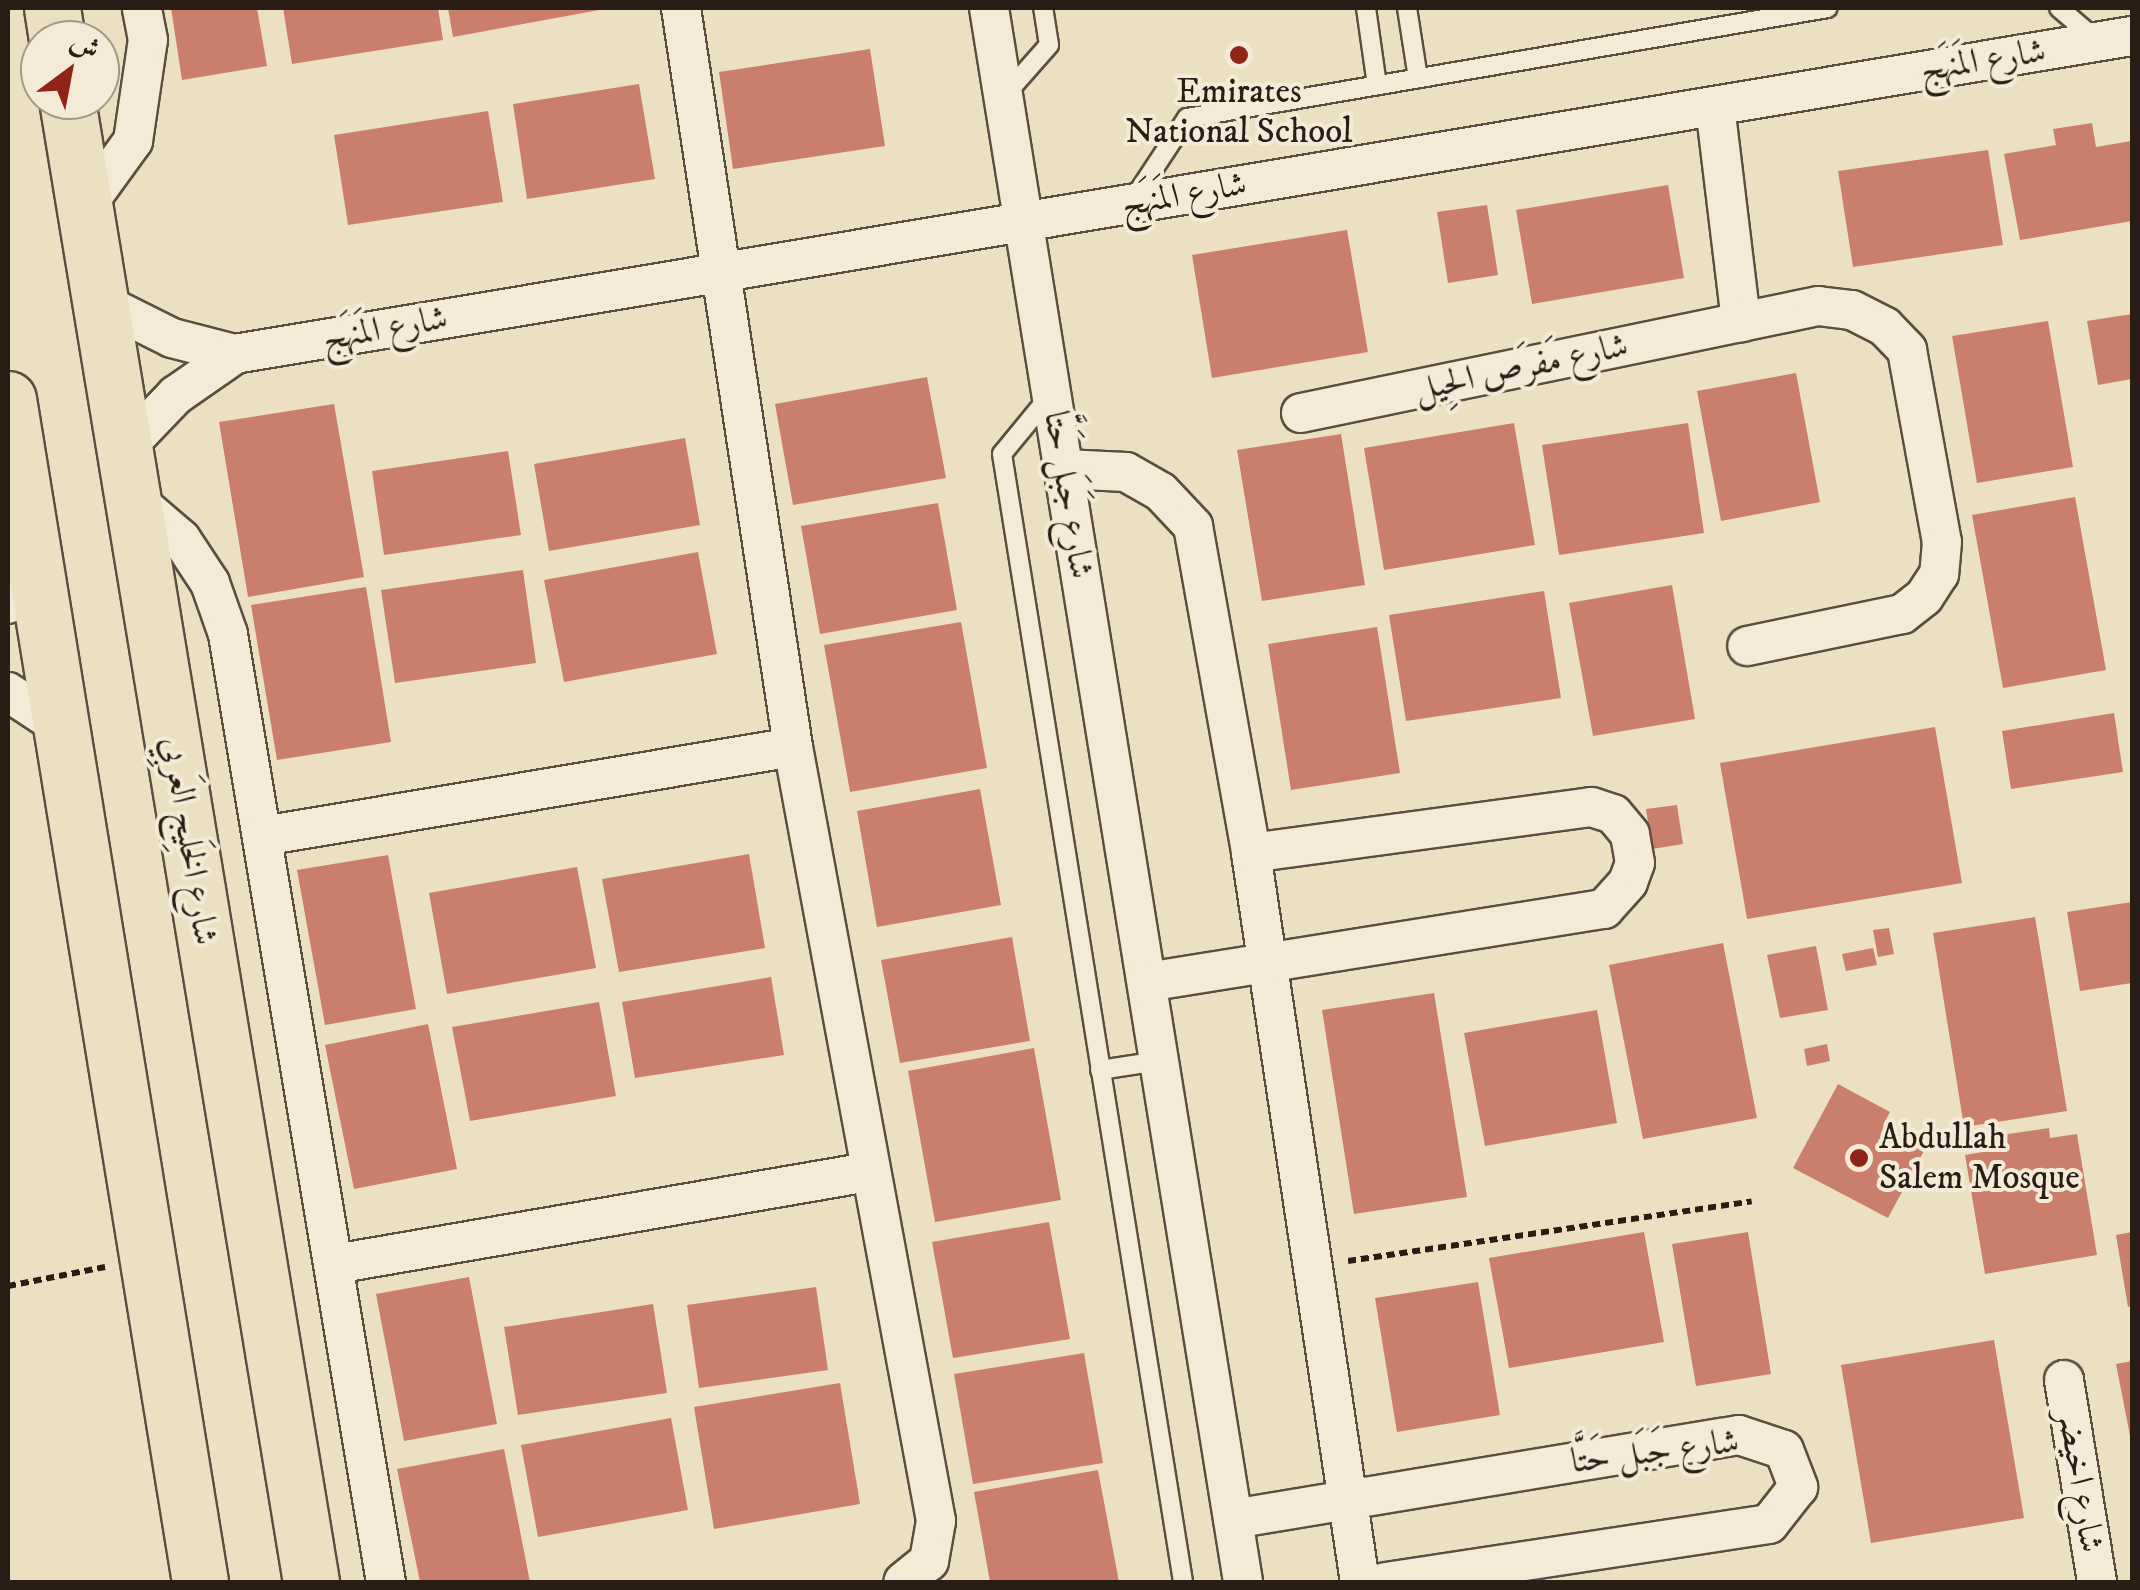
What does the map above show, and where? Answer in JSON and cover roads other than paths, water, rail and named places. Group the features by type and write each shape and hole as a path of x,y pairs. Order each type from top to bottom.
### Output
{"highway":[{"name":"شارع الخَلِيج العَربِي","path":"70,120 312,1582"},
{"path":"8,399 21,586 61,727 200,1582"}],"street":[{"path":"85,208 133,141 148,40 142,8"},
{"path":"680,8 724,272 793,748 868,1172 936,1520 929,1561 903,1582"},
{"name":"شارع جَبَل حَتَّا","path":"989,8 1243,1582"},
{"name":"شارع المَنهَج","path":"100,302 172,338 236,354 2116,39"},
{"path":"1714,106 1741,322"},
{"name":"شارع مَفرَص الحِيل","path":"1302,413 1818,306 1852,310 1885,326 1906,350 1942,542 1939,574 1902,614 1747,646"},
{"name":"شارع المَنهَج","path":"129,474 176,395 236,354"},
{"path":"1064,468 1126,472 1161,492 1193,526 1251,853 1360,1582"},
{"path":"129,474 182,540 210,583 228,634 386,1582"},
{"path":"8,692 61,727"},
{"name":"شارع الخَلِيج العَربِي","path":"262,836 793,748"},
{"path":"1146,982 1604,909 1635,863 1630,834 1613,814 1591,808 1251,853"},
{"path":"334,1264 868,1172"},
{"name":"شارع اخيضر","path":"2064,1380 2097,1582"},
{"name":"شارع جَبَل حَتَّا","path":"1233,1519 1740,1435 1784,1450 1798,1487 1769,1524 1384,1582"}],"lane":[{"path":"1004,96 1049,45 1043,8"},
{"path":"1366,8 1378,85"},
{"path":"1407,8 1418,78"},
{"path":"1130,204 1187,118 1828,8"},
{"path":"2060,8 2116,39"},
{"path":"1052,394 1002,454 1183,1582"},
{"path":"1100,1070 1159,1061"}],"place":[{"name":"Emirates National School","path":"1239,55"},
{"name":"Abdullah Salem Mosque","path":"1859,1158"}]}
